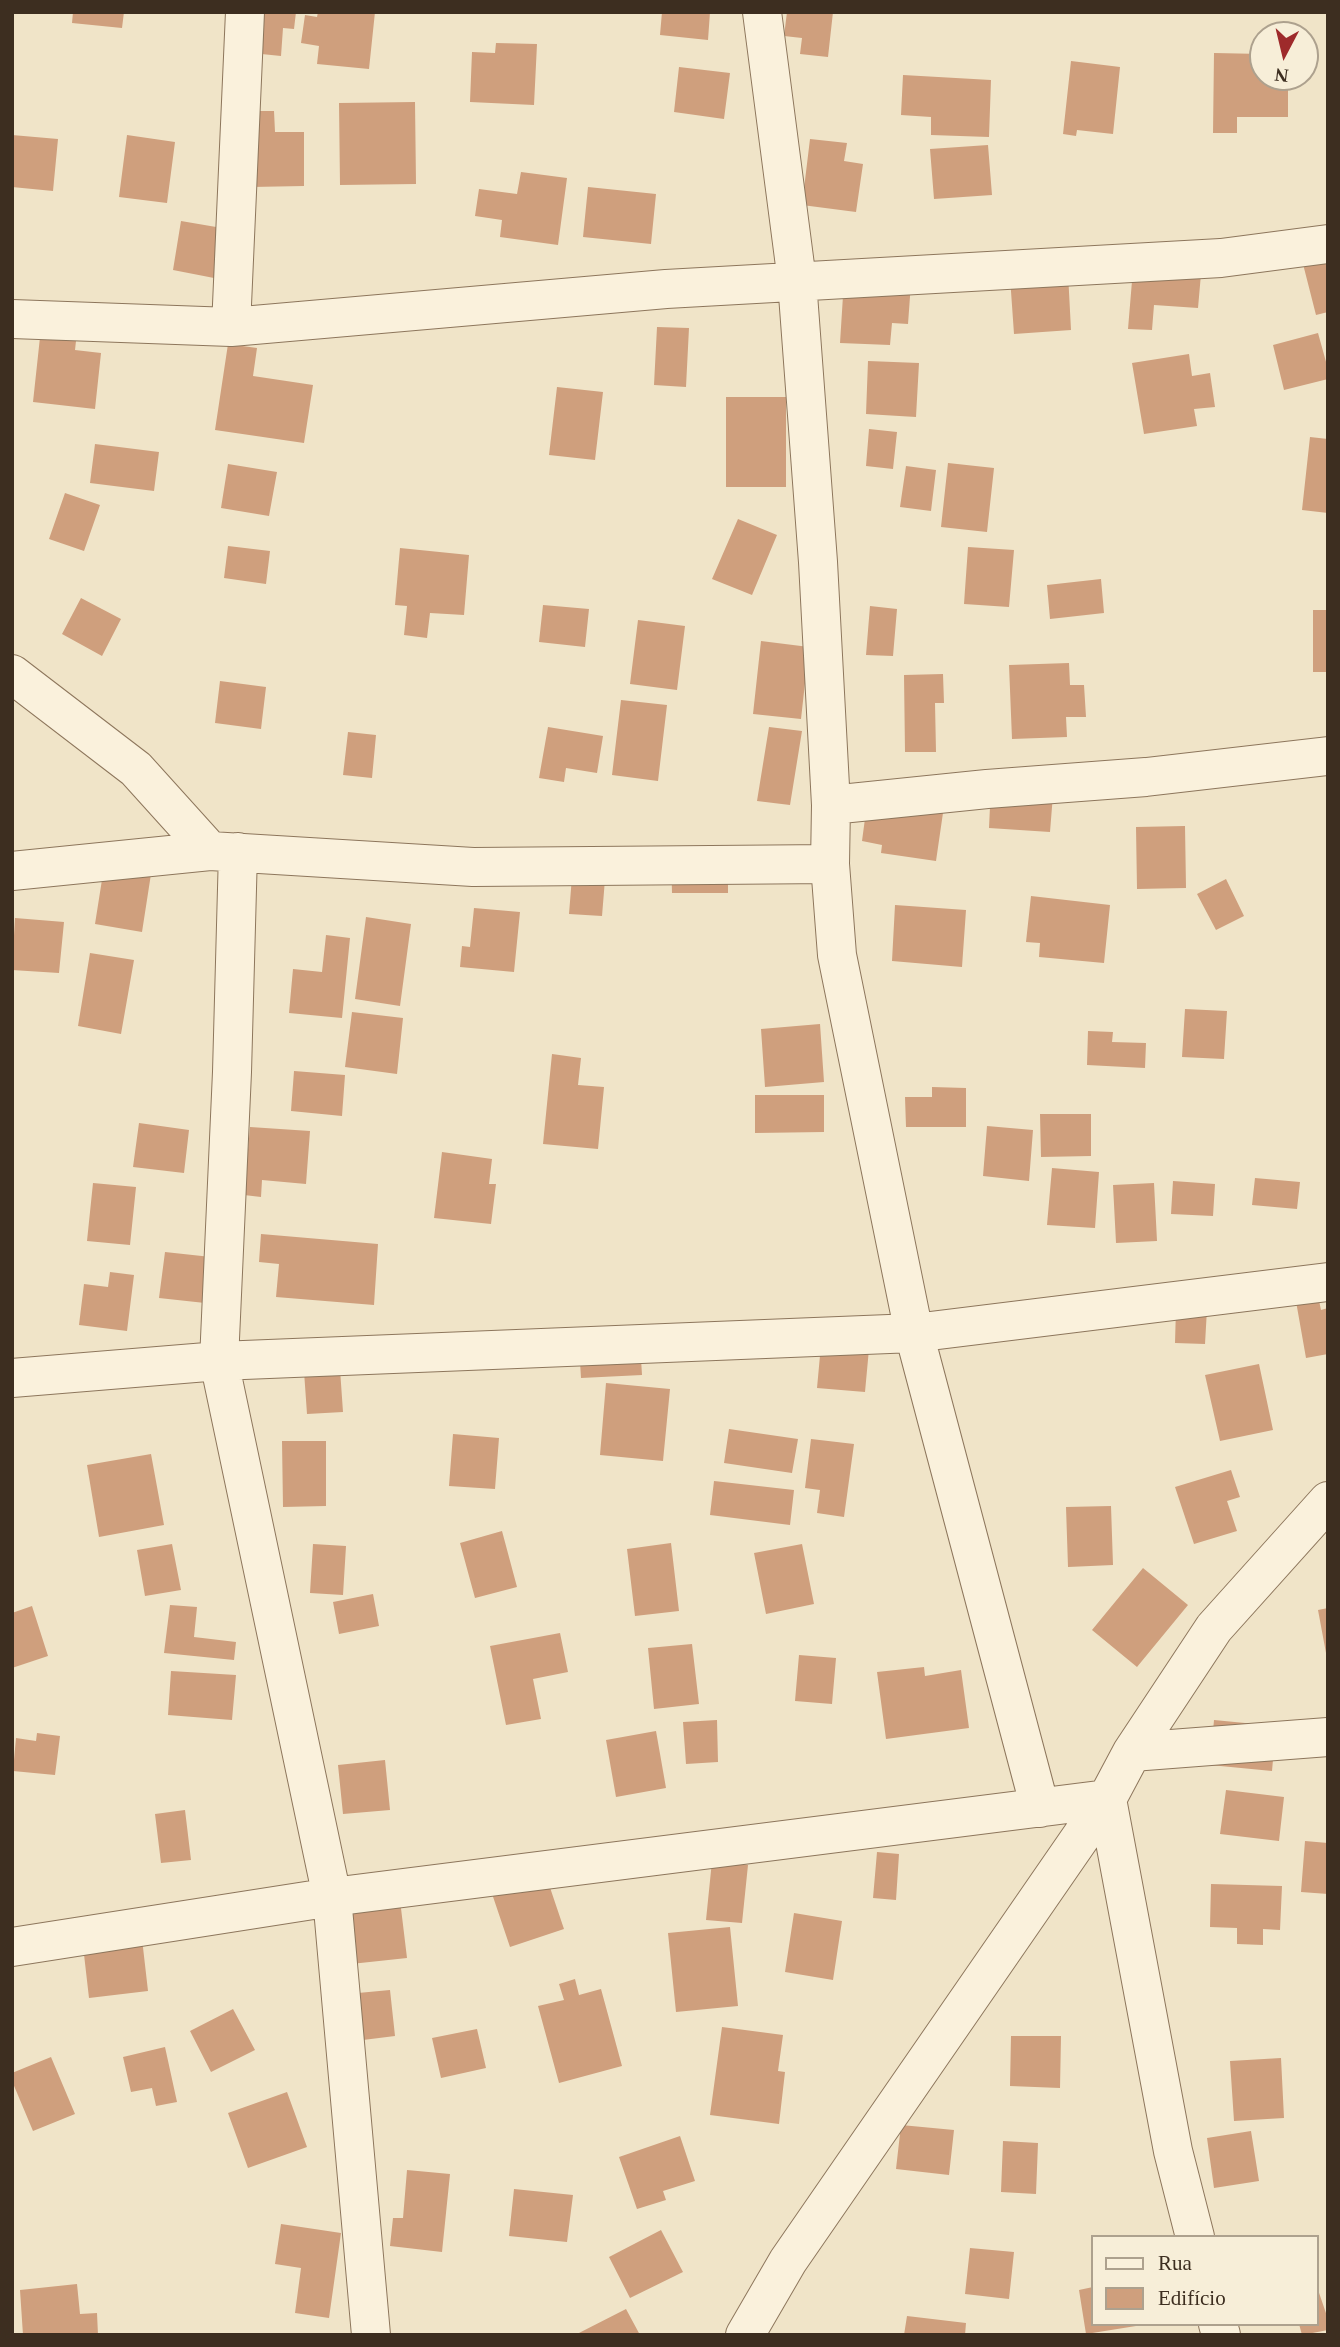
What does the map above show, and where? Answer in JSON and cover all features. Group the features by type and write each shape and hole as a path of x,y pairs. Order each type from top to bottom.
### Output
{"street":[{"path":"231,327 245,12"},
{"path":"762,12 797,281 818,562 831,805 830,864 837,955 914,1333 1040,1808"},
{"path":"12,319 231,327 653,290 1221,258 1328,244"},
{"path":"12,674 136,769 224,851 232,1072 219,1361 332,1897 371,2335"},
{"path":"831,805 987,789 1146,777 1328,756"},
{"path":"12,871 224,851 472,867 830,864"},
{"path":"12,1378 219,1361 914,1333 1328,1282"},
{"path":"745,2335 788,2261 1107,1799 1132,1752 1214,1628 1328,1502"},
{"path":"1132,1752 1328,1737"},
{"path":"12,1947 332,1897 1107,1799"},
{"path":"1107,1799 1173,2151 1194,2235"}],"building":[{"path":"73,12 124,12 122,28 72,23"},
{"path":"236,12 296,12 294,29 283,28 281,56 232,51"},
{"path":"318,12 375,12 369,69 317,64 319,46 301,43 305,15 317,17"},
{"path":"662,12 710,12 708,40 660,35"},
{"path":"787,12 833,12 828,57 800,54 802,38 784,36"},
{"path":"496,43 537,44 534,105 470,102 472,52 495,53"},
{"path":"1214,53 1249,54 1249,91 1288,91 1288,117 1237,117 1237,133 1213,133"},
{"path":"1071,61 1120,67 1113,134 1077,130 1076,136 1063,134"},
{"path":"679,67 730,73 724,119 674,112"},
{"path":"903,75 991,80 989,137 931,135 931,117 901,115"},
{"path":"415,102 416,184 340,185 339,103"},
{"path":"250,111 274,111 275,132 304,132 304,186 251,187"},
{"path":"12,135 58,139 53,191 12,187"},
{"path":"127,135 175,142 167,203 119,197"},
{"path":"810,139 847,143 844,161 863,164 856,212 802,205"},
{"path":"988,145 992,195 934,199 930,149"},
{"path":"521,172 567,178 558,245 500,237 502,220 475,216 479,189 517,194"},
{"path":"588,187 656,194 651,244 583,237"},
{"path":"181,221 222,228 214,278 173,270"},
{"path":"1328,258 1328,312 1316,315 1303,264"},
{"path":"1133,269 1201,274 1198,308 1154,305 1152,330 1128,329"},
{"path":"1068,273 1071,330 1014,334 1010,277"},
{"path":"844,280 911,283 908,324 892,323 890,345 840,343"},
{"path":"657,327 689,328 686,387 654,385"},
{"path":"41,328 77,332 75,350 101,353 95,409 33,402"},
{"path":"1318,333 1328,369 1328,379 1284,390 1273,345"},
{"path":"228,344 257,348 253,376 313,385 304,443 215,430"},
{"path":"1189,354 1192,376 1210,373 1215,407 1194,409 1197,426 1144,434 1132,363"},
{"path":"868,361 919,363 916,417 866,414"},
{"path":"557,387 603,392 595,460 549,455"},
{"path":"726,397 786,397 786,487 726,487"},
{"path":"869,429 897,432 893,469 866,466"},
{"path":"1310,437 1328,439 1328,513 1302,510"},
{"path":"95,444 159,452 154,491 90,483"},
{"path":"948,463 994,468 987,532 941,527"},
{"path":"228,464 277,472 269,516 221,508"},
{"path":"906,466 936,470 931,511 900,507"},
{"path":"65,493 100,505 84,551 49,539"},
{"path":"738,519 777,535 752,595 712,579"},
{"path":"228,546 270,551 266,584 224,578"},
{"path":"968,547 1014,550 1009,607 964,604"},
{"path":"400,548 469,555 464,615 430,613 427,638 404,635 407,606 395,605"},
{"path":"1101,579 1104,613 1050,619 1047,585"},
{"path":"81,598 121,619 102,656 62,634"},
{"path":"543,605 589,609 585,647 539,642"},
{"path":"870,606 897,609 893,656 866,655"},
{"path":"1313,610 1328,610 1328,672 1313,672"},
{"path":"638,620 685,626 677,690 630,684"},
{"path":"761,641 809,647 801,719 753,714"},
{"path":"1069,663 1070,685 1084,685 1086,717 1066,717 1067,737 1012,739 1009,665"},
{"path":"943,674 944,703 935,703 936,752 905,752 904,675"},
{"path":"220,681 266,687 261,729 215,723"},
{"path":"621,700 667,705 658,781 612,775"},
{"path":"548,727 603,736 597,773 566,768 564,782 539,778"},
{"path":"769,727 802,731 790,805 757,801"},
{"path":"348,732 376,735 372,778 343,775"},
{"path":"1054,782 1050,832 989,828 991,785"},
{"path":"944,806 936,861 881,853 882,845 862,841 866,811"},
{"path":"1185,826 1186,888 1137,889 1136,827"},
{"path":"671,852 728,852 728,893 672,893"},
{"path":"573,864 606,867 602,916 569,914"},
{"path":"104,867 151,874 142,932 95,924"},
{"path":"1226,879 1244,916 1216,930 1197,894"},
{"path":"1031,896 1110,905 1104,963 1039,957 1040,943 1026,942"},
{"path":"895,905 966,910 962,967 892,961"},
{"path":"474,908 520,912 514,972 460,967 462,946 470,947"},
{"path":"366,917 411,924 400,1006 355,999"},
{"path":"15,918 64,922 59,973 12,970"},
{"path":"326,935 350,938 342,1018 289,1013 293,969 322,972"},
{"path":"90,953 134,960 121,1034 78,1026"},
{"path":"1185,1009 1227,1011 1224,1059 1182,1057"},
{"path":"352,1012 403,1018 397,1074 345,1067"},
{"path":"820,1024 824,1082 765,1087 761,1029"},
{"path":"1088,1031 1113,1032 1112,1042 1146,1043 1145,1068 1087,1065"},
{"path":"552,1054 581,1058 578,1085 604,1087 598,1149 543,1144"},
{"path":"294,1071 345,1075 342,1116 291,1111"},
{"path":"932,1087 966,1088 966,1127 906,1127 905,1097 932,1097"},
{"path":"755,1095 824,1095 824,1132 755,1133"},
{"path":"1040,1114 1091,1114 1091,1156 1041,1157"},
{"path":"139,1123 189,1130 184,1173 133,1167"},
{"path":"987,1126 1033,1130 1029,1181 983,1176"},
{"path":"250,1127 310,1131 306,1184 262,1180 261,1197 244,1195"},
{"path":"442,1152 492,1159 489,1184 496,1184 491,1224 434,1218"},
{"path":"1052,1168 1099,1172 1095,1228 1047,1225"},
{"path":"1255,1178 1300,1182 1297,1209 1252,1205"},
{"path":"1173,1181 1215,1184 1213,1216 1171,1214"},
{"path":"93,1183 136,1187 130,1245 87,1241"},
{"path":"1154,1183 1157,1241 1116,1243 1113,1185"},
{"path":"261,1234 378,1244 374,1305 276,1297 279,1264 259,1262"},
{"path":"165,1252 211,1257 205,1303 159,1298"},
{"path":"110,1272 134,1275 127,1331 79,1325 84,1284 108,1287"},
{"path":"1316,1286 1321,1310 1328,1308 1328,1354 1306,1358 1294,1290"},
{"path":"1176,1308 1207,1309 1205,1344 1175,1343"},
{"path":"639,1326 642,1375 581,1378 578,1329"},
{"path":"822,1334 870,1338 865,1392 817,1388"},
{"path":"339,1355 343,1412 307,1414 303,1357"},
{"path":"1259,1364 1273,1430 1220,1441 1205,1375"},
{"path":"606,1383 670,1389 663,1461 600,1455"},
{"path":"729,1429 798,1439 792,1473 724,1463"},
{"path":"453,1434 499,1438 495,1489 449,1486"},
{"path":"811,1439 854,1444 844,1517 817,1513 820,1490 805,1488"},
{"path":"282,1441 326,1441 326,1506 283,1507"},
{"path":"151,1454 164,1525 99,1537 87,1465"},
{"path":"1231,1470 1240,1497 1227,1501 1237,1531 1194,1544 1175,1487"},
{"path":"714,1481 794,1490 790,1525 710,1515"},
{"path":"1111,1506 1113,1565 1068,1567 1066,1507"},
{"path":"502,1531 517,1587 475,1598 460,1543"},
{"path":"671,1543 679,1611 635,1616 627,1549"},
{"path":"172,1544 181,1590 145,1596 137,1550"},
{"path":"313,1544 346,1546 343,1595 310,1593"},
{"path":"802,1544 814,1604 766,1614 754,1553"},
{"path":"1143,1568 1188,1605 1137,1667 1092,1630"},
{"path":"373,1594 379,1626 339,1634 333,1602"},
{"path":"170,1605 197,1607 194,1637 236,1642 234,1660 164,1653"},
{"path":"32,1606 48,1656 12,1668 12,1613"},
{"path":"1328,1608 1328,1653 1326,1653 1318,1610"},
{"path":"560,1633 568,1672 533,1679 541,1719 506,1725 490,1646"},
{"path":"692,1644 699,1704 654,1709 648,1648"},
{"path":"799,1655 836,1658 832,1704 795,1701"},
{"path":"924,1667 925,1676 961,1670 969,1728 886,1739 877,1672"},
{"path":"171,1671 236,1675 232,1720 168,1715"},
{"path":"717,1720 718,1762 686,1764 683,1722"},
{"path":"1214,1720 1276,1726 1272,1771 1210,1765"},
{"path":"656,1731 666,1788 616,1797 606,1740"},
{"path":"37,1733 60,1736 55,1775 13,1771 16,1738 36,1741"},
{"path":"385,1760 390,1810 343,1814 338,1765"},
{"path":"1226,1790 1284,1797 1279,1841 1220,1834"},
{"path":"185,1810 191,1860 161,1863 155,1814"},
{"path":"1305,1841 1328,1843 1328,1894 1301,1892"},
{"path":"877,1852 899,1854 896,1900 873,1898"},
{"path":"539,1855 564,1929 510,1947 485,1873"},
{"path":"712,1861 748,1865 742,1923 706,1920"},
{"path":"1211,1884 1282,1886 1280,1930 1263,1929 1263,1945 1237,1944 1237,1928 1210,1927"},
{"path":"400,1900 407,1958 351,1964 344,1906"},
{"path":"794,1913 842,1921 833,1980 785,1972"},
{"path":"730,1927 738,2006 676,2012 668,1933"},
{"path":"141,1930 148,1991 89,1998 82,1937"},
{"path":"575,1979 579,1995 601,1989 622,2066 559,2083 538,2006 564,2000 559,1984"},
{"path":"390,1990 395,2036 363,2040 358,1993"},
{"path":"233,2009 255,2050 211,2072 190,2031"},
{"path":"722,2027 783,2035 778,2071 785,2072 779,2124 710,2115"},
{"path":"477,2029 486,2068 441,2078 432,2038"},
{"path":"1011,2036 1061,2036 1060,2088 1010,2086"},
{"path":"165,2047 177,2102 156,2106 152,2088 131,2092 123,2057"},
{"path":"51,2057 75,2114 33,2131 12,2081 12,2073"},
{"path":"1281,2058 1284,2118 1234,2121 1230,2061"},
{"path":"287,2092 307,2147 248,2168 228,2113"},
{"path":"901,2125 954,2130 949,2175 896,2169"},
{"path":"1251,2131 1259,2181 1214,2188 1207,2138"},
{"path":"680,2136 695,2181 663,2191 666,2200 637,2209 619,2157"},
{"path":"1003,2141 1038,2143 1036,2194 1001,2192"},
{"path":"407,2170 450,2174 442,2252 390,2246 393,2218 403,2218"},
{"path":"514,2189 573,2195 567,2242 509,2236"},
{"path":"281,2224 341,2233 329,2318 295,2313 301,2268 275,2264"},
{"path":"661,2230 683,2272 630,2298 609,2257"},
{"path":"970,2248 1014,2252 1009,2299 965,2294"},
{"path":"77,2284 80,2314 97,2313 98,2335 23,2335 20,2290"},
{"path":"1092,2287 1092,2326 1136,2326 1086,2334 1079,2290"},
{"path":"1319,2293 1328,2319 1328,2330 1302,2335 1300,2326 1319,2326"},
{"path":"626,2309 640,2335 575,2335"},
{"path":"907,2316 966,2323 965,2335 904,2335"}]}
